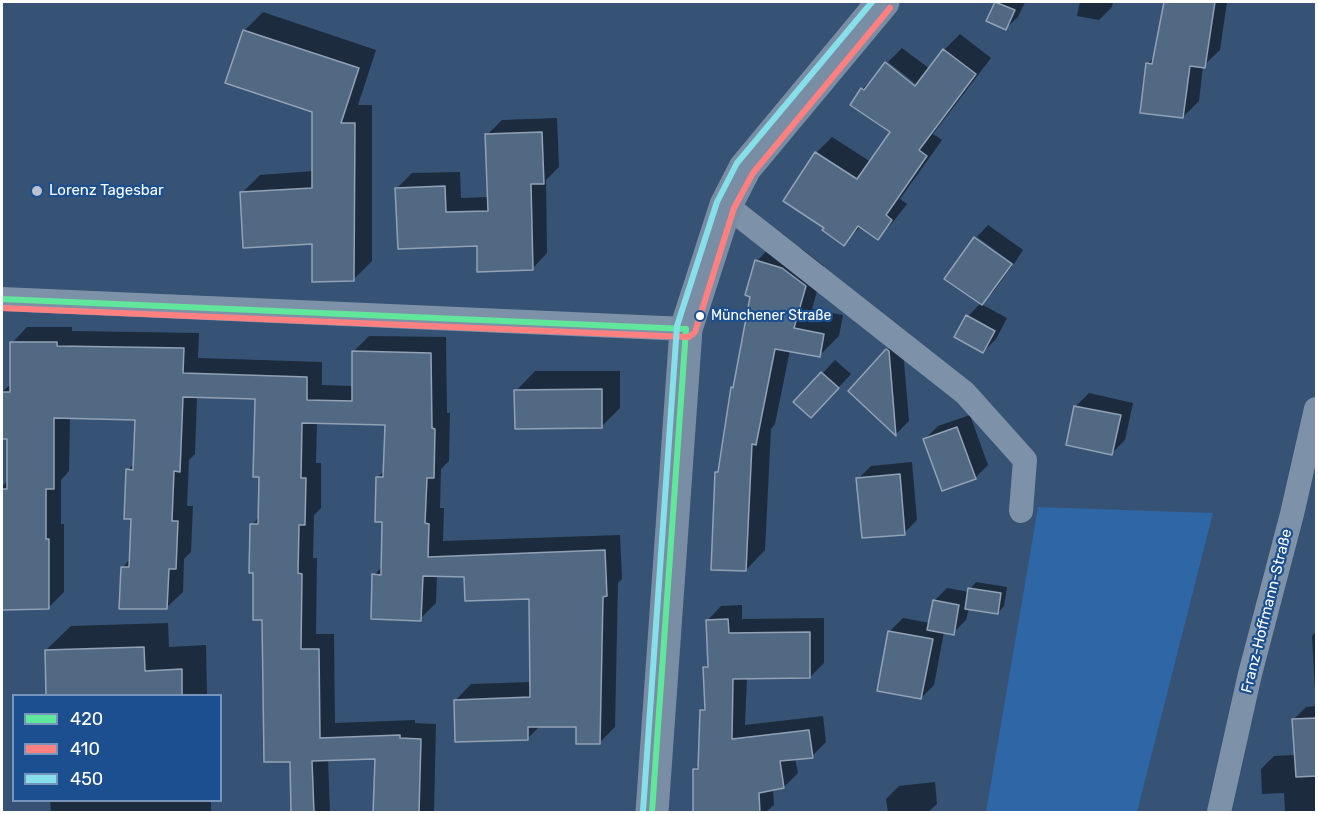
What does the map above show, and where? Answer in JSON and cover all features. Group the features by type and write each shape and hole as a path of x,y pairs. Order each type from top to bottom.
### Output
{"main road":[{"path":"652,813 686,329 726,205 745,168 883,2"}],"street":[{"path":"726,205 965,393 1025,460 1021,511"},
{"path":"2,299 686,329"},
{"name":"Franz-Hoffmann-Straße","path":"1219,813 1250,674 1317,409"}],"shaded area":[{"path":"1038,507 1213,513 1137,812 986,812"}],"building":[{"path":"995,2 1015,10 1006,30 986,21"},
{"path":"1164,2 1215,2 1205,68 1190,66 1183,118 1140,113 1146,63 1152,64"},
{"path":"243,30 359,68 341,123 355,123 354,281 312,282 312,244 243,248 240,192 312,188 312,112 225,83"},
{"path":"943,49 976,74 919,150 927,156 886,215 892,220 878,240 858,226 844,246 822,230 824,228 783,201 815,152 857,179 890,132 850,105 861,88 864,90 885,62 915,86"},
{"path":"542,132 544,184 531,184 533,270 477,272 477,246 398,249 395,188 445,186 446,212 488,211 485,134"},
{"path":"974,237 1012,264 982,305 944,279"},
{"path":"755,260 782,268 806,286 794,328 824,334 820,357 775,349 756,445 752,444 746,571 711,570 715,472 718,472 731,387 733,388 750,297 745,295"},
{"path":"966,315 995,331 983,353 954,337"},
{"path":"10,342 57,342 57,346 184,348 183,373 307,377 307,400 352,401 352,351 431,353 432,428 435,429 434,478 427,478 425,523 429,524 428,557 605,550 607,596 603,597 600,744 576,744 576,727 528,727 528,740 455,742 454,700 530,697 529,599 465,601 464,577 423,576 421,621 371,619 372,574 381,575 382,522 375,522 376,477 383,477 385,425 302,423 301,478 306,478 305,525 299,525 298,573 302,574 301,649 319,649 320,738 400,735 400,738 421,739 419,813 373,813 375,759 312,761 314,813 291,813 290,762 264,762 262,620 253,620 253,573 249,573 250,524 258,524 259,477 253,477 255,399 183,397 180,472 174,471 172,521 178,521 176,569 169,569 167,609 119,609 121,567 129,567 131,519 124,519 126,469 133,470 135,420 54,418 54,489 46,489 49,609 2,610 2,489 7,489 7,439 2,439 2,392 10,392"},
{"path":"886,349 889,351 896,436 848,391"},
{"path":"821,372 839,388 811,418 793,402"},
{"path":"602,389 602,428 515,429 514,390"},
{"path":"1074,406 1121,415 1112,455 1066,445"},
{"path":"957,427 976,479 942,491 923,439"},
{"path":"900,474 905,535 862,538 856,478"},
{"path":"968,588 1001,593 998,614 965,609"},
{"path":"933,600 959,605 954,635 927,630"},
{"path":"728,619 729,633 810,632 810,678 733,679 732,739 809,730 813,758 780,761 784,788 759,793 760,813 693,813 693,769 698,769 700,710 705,710 703,667 708,667 706,620"},
{"path":"888,631 933,639 921,699 877,691"},
{"path":"144,647 145,671 182,669 182,694 46,694 45,650"},
{"path":"1317,718 1317,776 1296,777 1292,719"}],"transit line":[{"name":"450","path":"643,811 677,326 717,202 737,163 872,2"},
{"name":"410","path":"2,308 689,337 695,332 734,208 753,173 890,8"},
{"name":"420","path":"2,299 686,329 652,812"}],"place":[{"name":"Lorenz Tagesbar","path":"37,191"},
{"name":"Münchener Straße","path":"700,316"}]}
